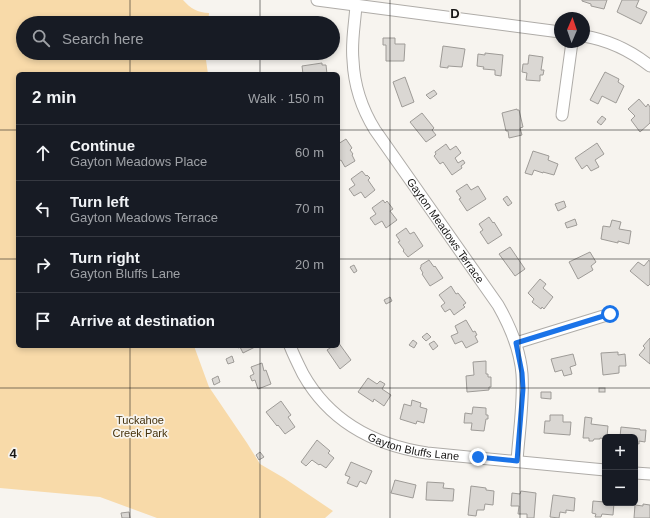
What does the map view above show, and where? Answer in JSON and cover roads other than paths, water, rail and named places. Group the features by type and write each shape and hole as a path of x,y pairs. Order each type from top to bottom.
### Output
{"street":[{"path":"317,0 554,31"},
{"name":"Gayton Meadows Terrace","path":"356,5 353,60 359,96 366,113 375,130 498,304 516,343 522,373 523,389 517,461"},
{"path":"590,38 618,46 650,66"},
{"path":"562,115 571,48"},
{"path":"516,343 610,314"},
{"name":"Gayton Bluffs Lane","path":"291,348 309,384 319,397 346,423 372,438 399,448 413,451 602,470"},
{"path":"638,473 650,474"}],"park label":[{"name":"Tuckahoe Creek Park","path":"140,426"}]}
